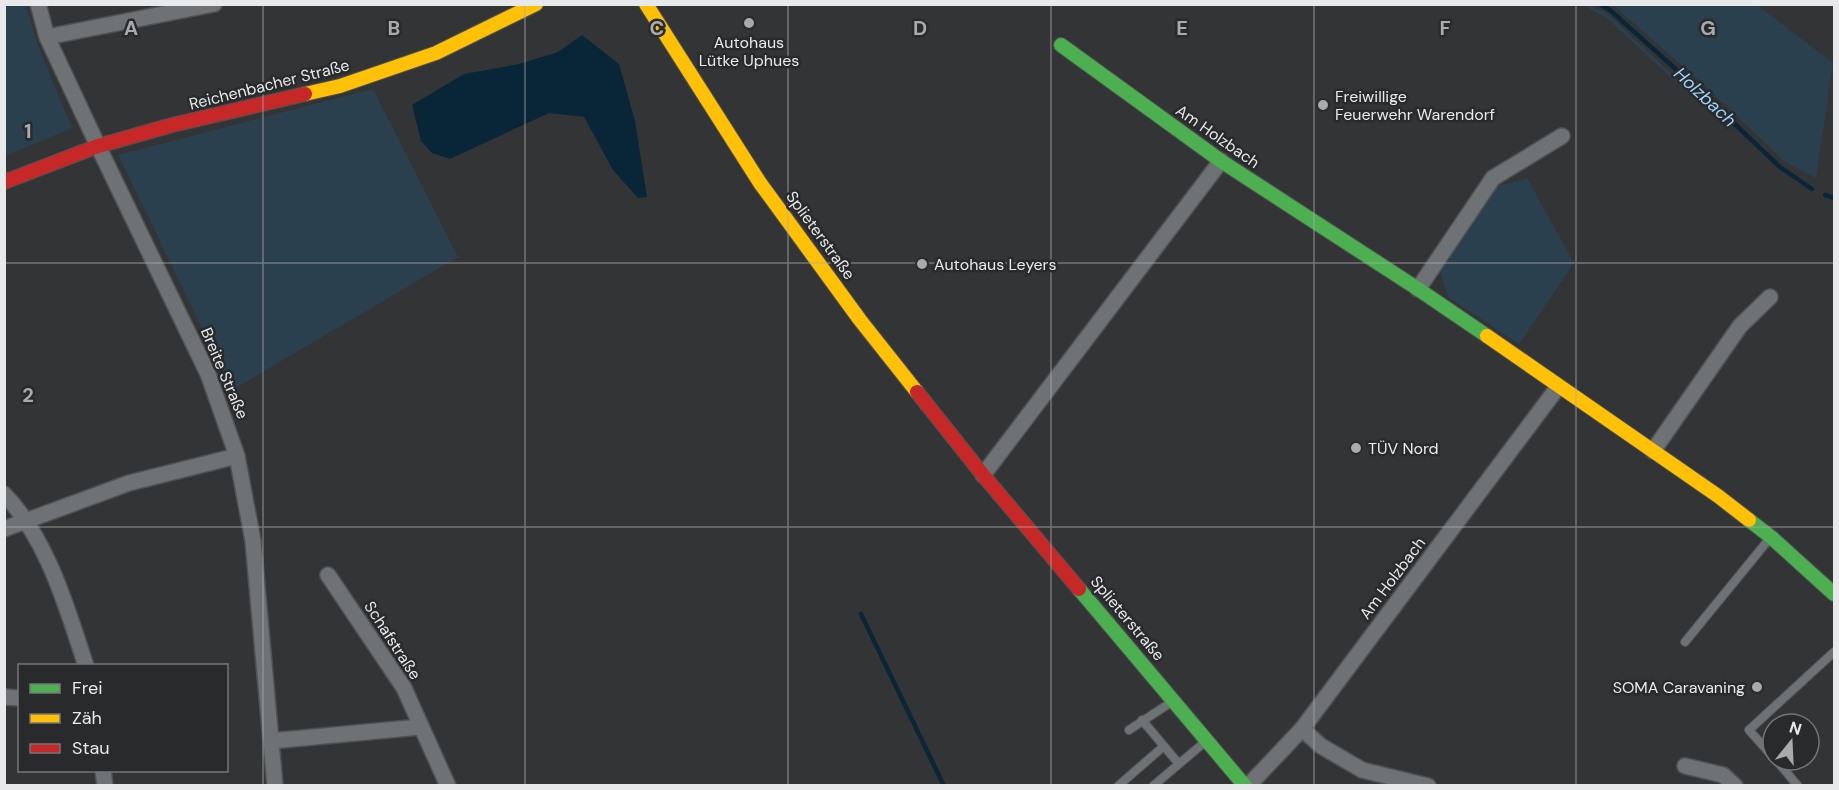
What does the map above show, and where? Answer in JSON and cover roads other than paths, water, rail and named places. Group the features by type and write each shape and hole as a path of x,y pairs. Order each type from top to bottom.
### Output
{"street":[{"name":"Breite Straße","path":"38,4 48,37 98,146 208,374 237,456 253,541 275,786"},
{"path":"48,37 214,4"},
{"name":"Reichenbacher Straße","path":"4,182 98,146 172,124 340,86 436,53 536,4"},
{"name":"Splieterstraße","path":"646,4 760,183 860,320 983,475 1246,786"},
{"name":"Am Holzbach","path":"1061,45 1221,161 1418,290 1718,496 1771,537 1834,594"},
{"path":"1418,290 1493,178 1562,136"},
{"path":"983,475 1221,161"},
{"path":"1653,451 1740,326 1770,297"},
{"name":"Am Holzbach","path":"1246,786 1302,729 1558,387"},
{"path":"4,529 129,483 237,456"},
{"path":"4,494 26,521 60,586 85,664"},
{"name":"Schafstraße","path":"328,575 404,688 448,786"},
{"path":"271,741 420,728"},
{"path":"1302,729 1321,746 1362,770 1428,786"},
{"path":"1686,766 1723,775 1735,786"}],"lane":[{"path":"1685,642 1771,537"},
{"path":"1769,712 1834,652"},
{"path":"1129,730 1174,701"},
{"path":"1761,719 1749,730 1761,743"},
{"path":"1142,720 1179,764"},
{"path":"1153,786 1207,740"},
{"path":"1118,786 1164,746"},
{"path":"1786,772 1798,786"}],"waterway":[{"name":"Holzbach","path":"1600,4 1611,11 1698,89 1780,167 1812,189"},
{"name":"Holzbach","path":"1825,195 1834,198"},
{"path":"861,614 944,786"}],"place":[{"name":"Autohaus Lütke Uphues","path":"749,23"},
{"name":"Freiwillige Feuerwehr Warendorf","path":"1323,105"},
{"name":"Autohaus Leyers","path":"922,264"},
{"name":"TÜV Nord","path":"1356,448"},
{"name":"SOMA Caravaning","path":"1757,687"}]}
